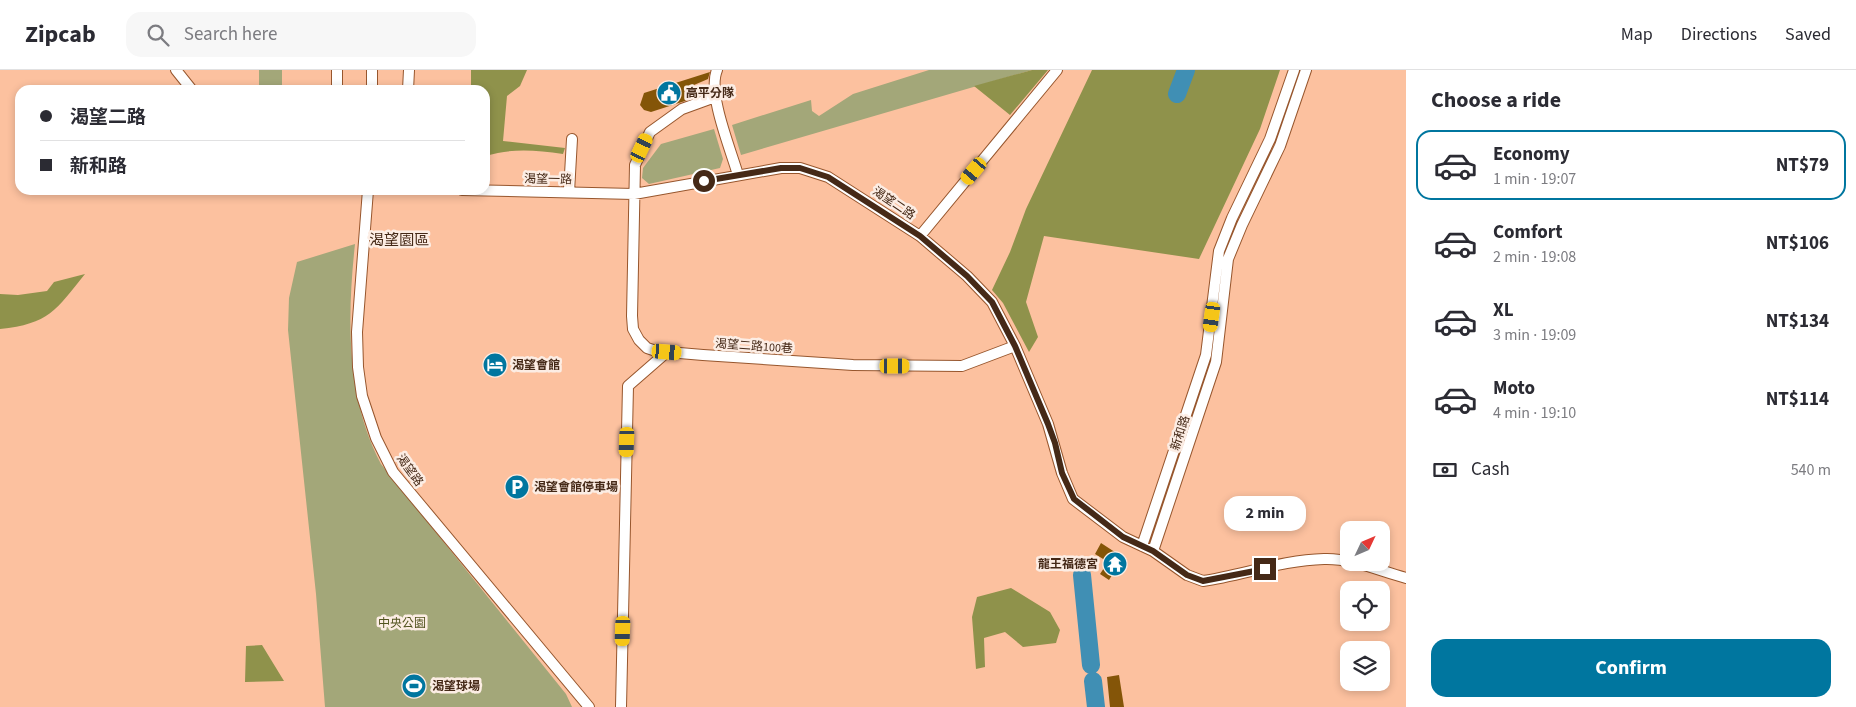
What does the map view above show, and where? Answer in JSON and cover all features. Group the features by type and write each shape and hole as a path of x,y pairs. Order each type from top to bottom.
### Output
{"street":[{"path":"176,70 190,85"},
{"path":"337,70 337,85"},
{"path":"372,70 372,85"},
{"path":"408,85 409,70"},
{"path":"717,70 714,78 715,98 738,175"},
{"path":"920,236 1057,70"},
{"name":"新和路","path":"1142,546 1206,355 1218,251 1270,139 1294,70"},
{"name":"新和路","path":"1153,551 1216,362 1228,259 1280,146 1306,70"},
{"name":"渴望二路100巷","path":"715,98 682,109 650,132 635,164 633,329 639,340 647,348 667,352 853,365 962,366 1015,346"},
{"path":"569,192 572,139"},
{"name":"渴望二路","path":"634,194 781,168 800,168 828,177 920,236 967,276 992,302 1015,346 1048,424 1055,443 1062,473 1074,499 1123,537 1153,551"},
{"name":"渴望一路","path":"490,191 634,194"},
{"name":"渴望路","path":"368,195 357,332 358,367 362,396 376,438 393,472 589,707"},
{"path":"621,707 628,386 667,352"},
{"path":"1153,551 1187,575 1203,581 1304,561 1326,559 1406,578"}],"green space":[{"path":"259,70 282,70 282,85 259,85"},
{"path":"471,70 527,70 520,86 507,96 503,141 565,148 563,154 524,150 490,155 490,85 471,85"},
{"path":"929,70 1032,70 741,155 732,125 811,100 812,111 819,116 853,94"},
{"path":"1032,70 1048,70 1010,115 974,86"},
{"path":"1092,70 1280,70 1260,129 1199,259 1044,236 1026,302 1038,337 1029,352 1003,303 992,290 1010,252 1026,209"},
{"path":"714,129 723,159 720,168 649,184 642,178 643,168 661,144"},
{"name":"中央公園","path":"355,244 350,328 355,384 361,412 381,464 566,694 572,707 325,707 316,594 288,330 289,298 297,262"},
{"path":"85,274 58,306 41,319 17,327 0,329 0,294 18,295 47,291 54,282"},
{"path":"1011,588 1050,612 1060,630 1056,643 1023,647 1005,632 984,638 985,667 976,669 972,617 977,597"},
{"path":"262,645 284,681 245,682 246,646"}],"building":[{"name":"高平分隊","path":"710,72 708,79 694,85 696,89 694,94 685,101 651,112 644,110 640,105 644,93"},
{"name":"龍王福德宮","path":"1101,543 1127,560 1121,569 1117,567 1109,580 1100,574 1108,562 1095,554"},
{"path":"1119,675 1124,707 1110,707 1107,677"}],"waterway":[{"path":"1177,94 1186,70"},
{"path":"1082,575 1091,665"},
{"path":"1093,681 1096,707"}],"place":[{"name":"高平分隊","path":"669,93"},
{"name":"渴望會館","path":"495,365"},
{"name":"渴望會館停車場","path":"517,487"},
{"name":"龍王福德宮","path":"1115,564"},
{"name":"渴望球場","path":"414,686"}],"district":[{"name":"渴望園區","path":"399,240"}],"route":[{"path":"704,181 781,168 800,168 828,177 920,236 967,276 992,302 1015,346 1048,424 1055,443 1062,473 1074,499 1123,537 1153,551 1187,575 1203,581 1265,569"}]}
